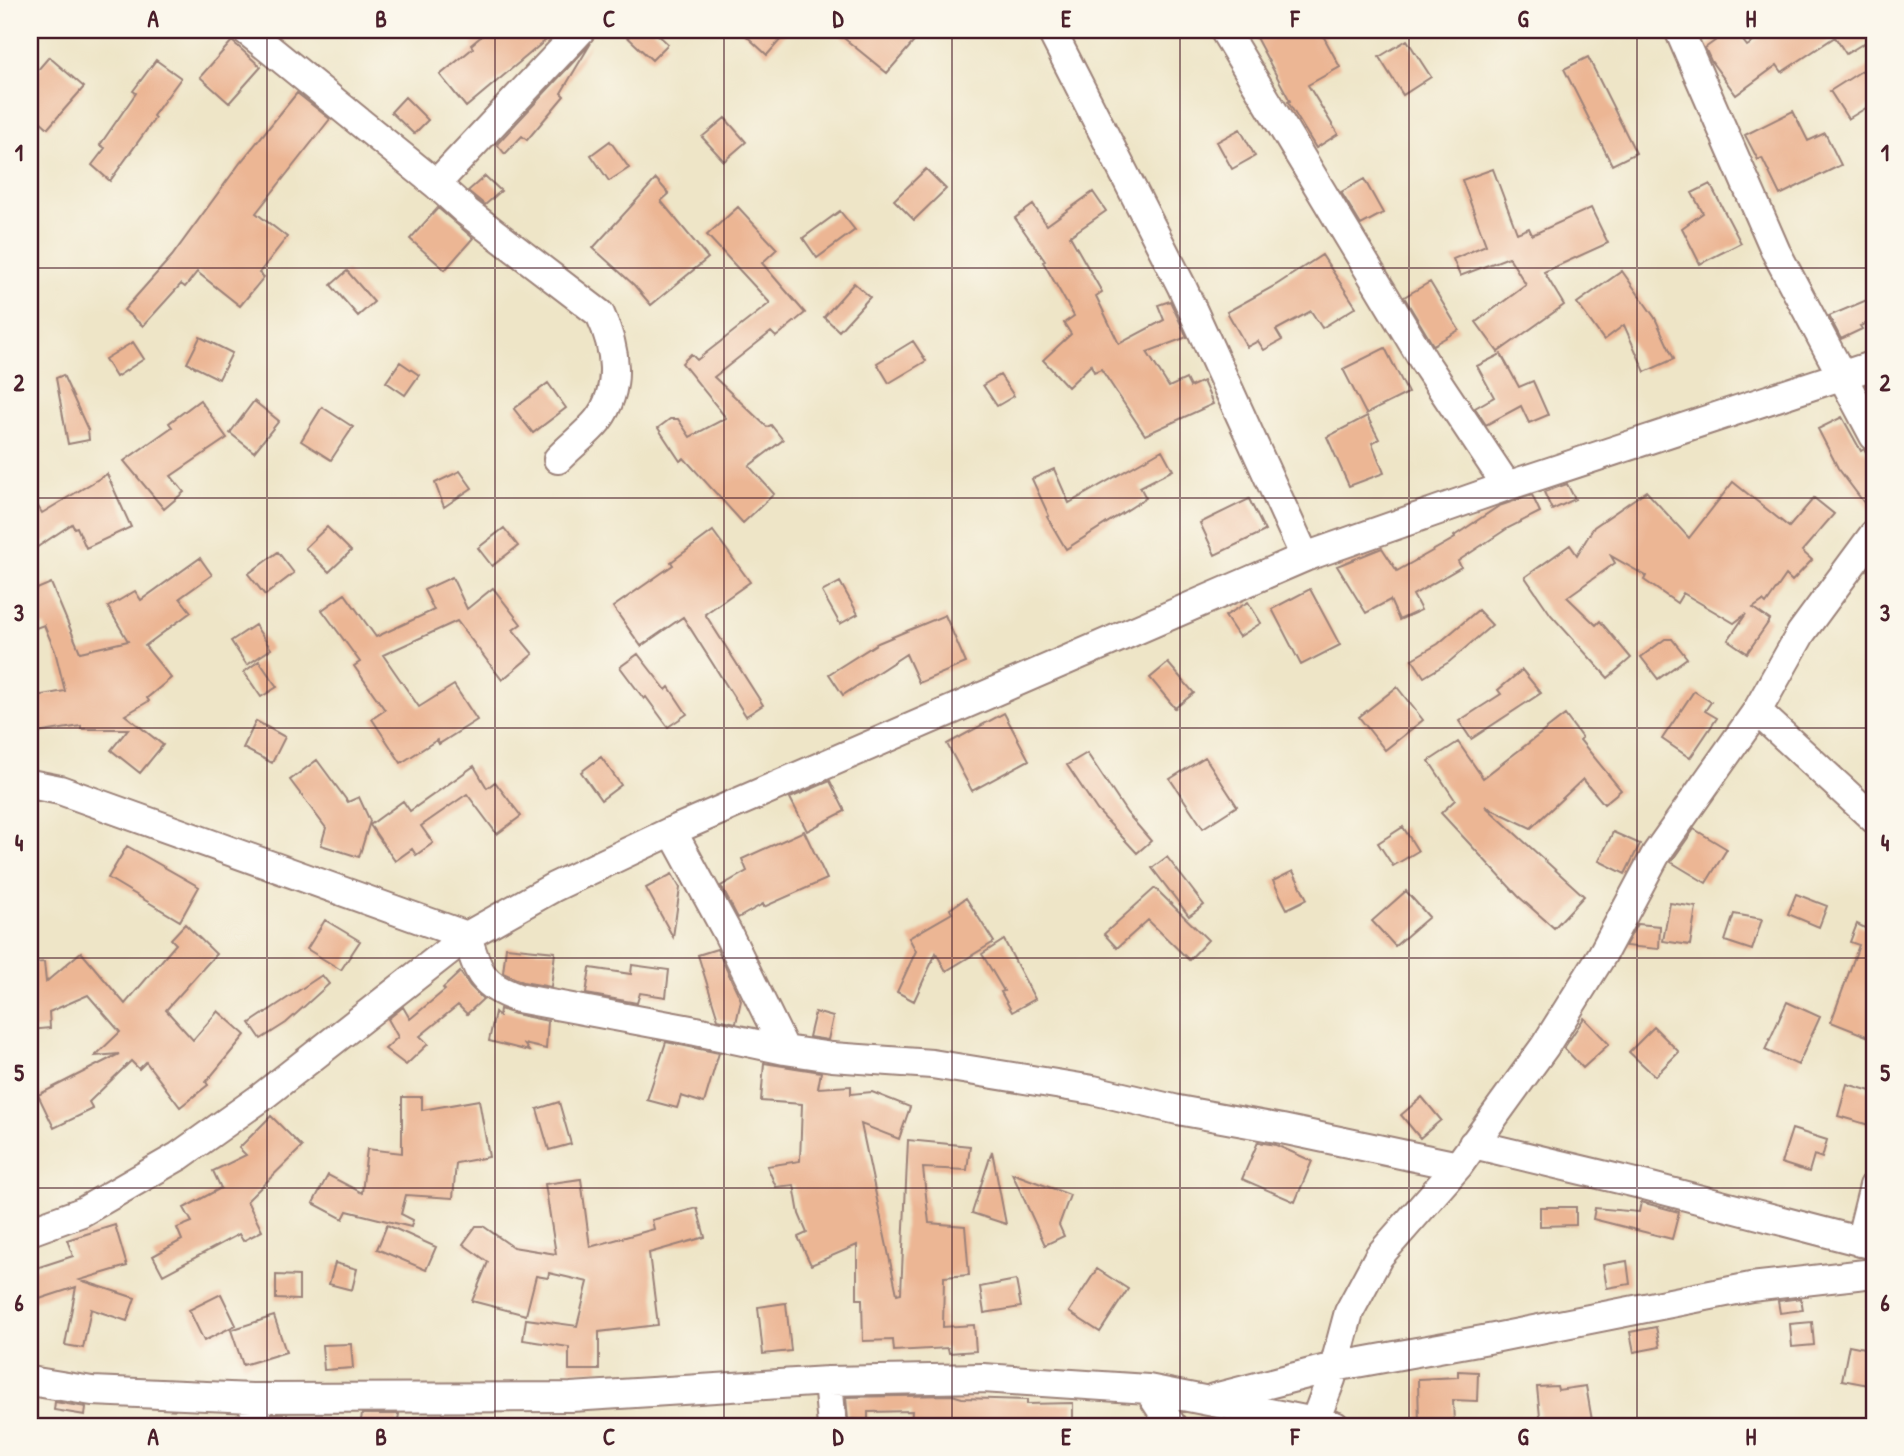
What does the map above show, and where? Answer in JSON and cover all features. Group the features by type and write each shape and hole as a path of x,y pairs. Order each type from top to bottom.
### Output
{"street":[{"path":"246,30 467,212 600,314 609,333 614,366 613,391 598,420 558,458"},
{"path":"436,184 581,30"},
{"path":"1051,30 1182,287 1305,558"},
{"path":"1224,30 1425,363 1507,486"},
{"path":"1679,30 1776,252 1874,436"},
{"path":"30,1231 82,1212 179,1156 258,1099 467,936 554,887 672,831 1305,558 1507,486 1874,365"},
{"path":"30,1381 92,1391 253,1398 571,1397 828,1381 983,1378 1148,1389 1321,1425 1349,1312 1379,1256 1466,1155 1545,1045 1602,955 1657,853 1757,711 1801,633 1874,534"},
{"path":"1757,711 1874,818"},
{"path":"30,784 61,790 467,936"},
{"path":"672,831 727,932 785,1050"},
{"path":"467,936 484,979 498,991 518,998 785,1050 832,1057 932,1064 1093,1090 1178,1110 1640,1184 1867,1243 1874,1186"},
{"path":"1206,1400 1334,1367 1751,1287 1874,1273"},
{"path":"828,1381 832,1426"},
{"path":"1148,1389 1172,1426"},
{"path":"253,1398 258,1426"}],"building":[{"path":"489,30 558,30 466,107 440,75 473,48 471,45"},
{"path":"620,30 653,30 668,44 652,60"},
{"path":"740,30 789,30 767,55"},
{"path":"834,30 924,30 887,73"},
{"path":"1252,30 1320,30 1340,67 1308,85 1338,134 1316,148 1288,102 1290,101"},
{"path":"1730,30 1735,30 1747,46 1772,30 1874,30 1874,37 1846,54 1835,37 1782,72 1777,65 1736,95 1711,61 1705,48"},
{"path":"1407,40 1431,77 1403,95 1379,57"},
{"path":"232,41 261,67 229,103 200,77"},
{"path":"591,43 561,93 564,96 527,140 522,136 505,154 497,144"},
{"path":"49,57 84,87 48,128 30,112 30,79"},
{"path":"1588,57 1636,153 1612,165 1564,69"},
{"path":"156,60 181,78 110,181 92,165 105,148 100,145 136,93 133,91"},
{"path":"1874,63 1874,103 1848,119 1830,91"},
{"path":"297,93 330,119 256,213 287,237 259,273 264,277 240,306 197,272 185,287 181,284 143,326 124,310 172,256 240,163"},
{"path":"405,97 428,120 414,134 391,112"},
{"path":"1793,111 1808,141 1825,133 1841,165 1780,195 1762,158 1758,160 1745,135"},
{"path":"725,118 746,142 724,161 702,137"},
{"path":"1240,129 1255,156 1232,169 1217,142"},
{"path":"610,141 629,168 609,181 591,155"},
{"path":"926,169 946,189 914,220 894,200"},
{"path":"1493,169 1517,233 1529,228 1532,235 1591,208 1608,243 1544,272 1564,305 1498,352 1476,322 1526,285 1509,257 1460,276 1453,259 1486,245 1462,180"},
{"path":"485,176 501,191 485,205 468,191"},
{"path":"656,179 669,194 661,201 708,258 651,305 634,285 593,248"},
{"path":"1364,179 1383,213 1361,225 1341,192"},
{"path":"1710,184 1741,243 1700,264 1682,228 1703,213 1692,193"},
{"path":"1093,192 1106,211 1070,236 1102,292 1096,296 1119,344 1164,320 1158,305 1170,301 1187,337 1147,352 1169,387 1186,379 1190,387 1203,381 1213,404 1145,435 1101,369 1094,372 1091,365 1068,387 1043,360 1071,334 1064,323 1074,316 1043,262 1045,261 1015,218 1033,205 1047,225"},
{"path":"738,207 777,249 762,263 805,313 776,337 771,332 714,377 767,427 771,425 783,440 749,466 774,494 743,523 684,458 680,461 658,428 670,419 678,419 690,437 726,418 682,363 691,354 697,360 770,303 707,235"},
{"path":"438,208 473,238 445,270 410,239"},
{"path":"840,211 855,230 817,258 803,238"},
{"path":"1322,255 1356,307 1322,328 1311,311 1276,330 1282,340 1264,350 1258,341 1247,347 1227,312"},
{"path":"347,271 374,302 358,316 331,285"},
{"path":"1622,271 1655,318 1674,359 1645,372 1624,325 1604,340 1577,303"},
{"path":"1430,282 1459,330 1433,345 1404,297"},
{"path":"854,283 870,297 839,331 824,317"},
{"path":"1874,297 1874,321 1860,326 1862,329 1841,339 1829,316"},
{"path":"200,337 232,353 219,379 187,363"},
{"path":"913,341 926,361 889,383 877,363"},
{"path":"133,342 144,359 116,377 105,359"},
{"path":"1385,348 1408,393 1366,414 1343,369"},
{"path":"1501,354 1519,387 1533,381 1548,415 1529,423 1521,406 1486,425 1475,408 1494,397 1477,366"},
{"path":"400,362 419,375 405,395 386,382"},
{"path":"63,375 88,430 89,440 68,444 56,378"},
{"path":"1000,375 1014,396 997,406 983,385"},
{"path":"548,383 566,408 533,433 514,409"},
{"path":"200,400 227,438 171,476 184,492 164,509 124,461 172,427 169,423"},
{"path":"254,401 279,421 254,452 230,433"},
{"path":"322,407 353,427 331,460 301,441"},
{"path":"1367,416 1379,439 1372,443 1384,473 1349,486 1327,437"},
{"path":"1842,417 1861,451 1864,449 1874,463 1874,516 1838,468 1818,429"},
{"path":"1162,450 1173,470 1140,487 1146,498 1066,549 1047,517 1049,516 1032,479 1054,469 1069,503"},
{"path":"460,471 472,488 444,507 435,483"},
{"path":"107,474 131,527 86,548 77,527 74,528 72,524 30,552 30,494 42,513"},
{"path":"1733,482 1789,527 1814,498 1834,514 1802,551 1812,560 1792,581 1786,575 1766,604 1763,601 1753,608 1770,620 1747,653 1728,640 1746,614 1734,623 1683,593 1677,603 1644,580 1646,576 1611,556 1615,563 1567,597 1596,625 1600,621 1631,658 1608,678 1551,615 1525,577 1570,545 1577,555 1594,527 1646,491 1689,538"},
{"path":"1567,484 1575,499 1552,510 1544,492"},
{"path":"1532,495 1540,512 1508,528 1458,561 1461,567 1413,595 1421,610 1399,620 1390,600 1366,613 1337,566 1382,548 1397,571 1455,538 1454,536 1499,506"},
{"path":"1249,499 1265,531 1215,555 1200,523"},
{"path":"327,527 351,551 329,572 305,548"},
{"path":"504,528 518,546 492,566 478,548"},
{"path":"713,531 750,582 705,614 763,705 746,716 683,617 641,646 613,607 673,565 671,562"},
{"path":"278,552 294,573 265,595 248,574"},
{"path":"200,558 212,575 180,598 191,612 145,646 171,678 147,698 149,701 125,715 163,745 140,773 111,750 128,729 81,729 81,726 30,734 30,697 65,691 55,651 44,625 30,630 30,592 51,583 80,652 128,641 108,607 135,591 141,600"},
{"path":"452,577 467,609 493,588 521,624 513,630 533,654 502,680 457,621 383,655 419,707 454,685 477,720 439,744 437,740 401,763 372,719 385,710 354,666 360,662 322,610 345,594 376,637 434,610 424,590"},
{"path":"840,582 858,614 840,624 822,592"},
{"path":"1310,589 1340,645 1301,665 1272,609"},
{"path":"1248,602 1261,623 1239,637 1225,616"},
{"path":"1478,610 1492,625 1449,662 1424,677 1412,659 1438,644"},
{"path":"945,615 966,663 919,683 906,654 843,695 829,674 878,643"},
{"path":"255,625 271,649 247,665 231,641"},
{"path":"1665,639 1672,639 1687,658 1658,679 1641,657"},
{"path":"638,654 666,690 669,687 687,714 668,727 620,667"},
{"path":"259,661 277,687 261,697 244,672"},
{"path":"1168,663 1194,693 1175,708 1150,678"},
{"path":"1522,670 1541,693 1471,739 1459,721 1501,694 1498,690"},
{"path":"1397,687 1423,720 1385,750 1359,717"},
{"path":"1694,691 1711,702 1705,711 1717,718 1690,758 1662,739"},
{"path":"1004,713 1029,760 972,791 947,744"},
{"path":"1565,715 1582,738 1580,740 1621,790 1604,804 1583,779 1531,828 1485,806 1584,896 1554,928 1518,896 1441,813 1455,800 1429,761 1458,742 1483,778"},
{"path":"256,721 285,737 272,763 243,748"},
{"path":"1087,753 1127,813 1151,841 1137,853 1097,810 1067,765"},
{"path":"601,757 621,785 601,800 581,772"},
{"path":"1205,757 1237,806 1203,828 1170,779"},
{"path":"317,760 348,802 359,797 370,821 359,857 321,845 326,828 290,780"},
{"path":"474,766 487,788 495,782 521,816 497,834 467,794 421,826 433,843 416,855 412,849 395,861 370,825 403,801 410,811"},
{"path":"830,781 845,811 807,831 790,798"},
{"path":"1403,827 1418,851 1393,866 1378,843"},
{"path":"1694,829 1727,849 1706,883 1671,862"},
{"path":"804,831 827,879 764,907 763,904 738,918 721,886 747,871 742,859"},
{"path":"1613,832 1640,844 1625,874 1599,861"},
{"path":"127,846 199,887 180,921 108,878"},
{"path":"1167,857 1204,905 1189,916 1152,868"},
{"path":"1293,871 1307,899 1287,909 1273,881"},
{"path":"672,874 680,888 673,937 646,888"},
{"path":"1155,888 1208,940 1189,960 1148,920 1117,948 1104,934"},
{"path":"1406,891 1429,917 1395,946 1372,921"},
{"path":"1796,894 1827,906 1819,927 1788,914"},
{"path":"966,898 994,942 946,971 936,953 914,1001 897,992 916,951 909,938 952,913 950,909"},
{"path":"1670,903 1696,907 1690,945 1663,941"},
{"path":"1872,910 1874,1039 1831,1022 1859,945 1850,942 1857,924 1865,928"},
{"path":"1734,914 1762,919 1752,950 1725,941"},
{"path":"325,920 360,941 341,970 307,949"},
{"path":"185,924 216,954 166,1010 193,1040 218,1011 245,1035 206,1082 208,1085 180,1107 146,1062 139,1069 131,1061 89,1102 93,1109 54,1128 38,1095 119,1054 95,1056 120,1032 88,995 49,1012 50,1028 30,1030 30,963 44,962 46,982 81,952 125,1004 176,944 171,939"},
{"path":"1637,924 1660,926 1659,949 1625,946"},
{"path":"1004,940 1035,999 1012,1012 1001,992 1004,991 982,954"},
{"path":"506,947 555,952 551,987 523,982 503,973"},
{"path":"717,949 741,1000 736,1023 718,1019 698,955"},
{"path":"632,965 669,970 666,997 640,993 637,1003 586,994 590,968 631,974"},
{"path":"460,972 483,999 467,1014 458,1005 420,1036 428,1044 406,1065 385,1049 398,1037 388,1019 403,1007 410,1019 445,990 443,988"},
{"path":"322,975 329,984 286,1023 261,1039 250,1023"},
{"path":"1787,1002 1820,1017 1798,1065 1765,1050"},
{"path":"500,1009 548,1021 546,1049 524,1044 529,1051 489,1041 495,1012 499,1016"},
{"path":"815,1012 833,1017 828,1040 809,1037"},
{"path":"1584,1018 1609,1044 1583,1068 1564,1048"},
{"path":"1654,1027 1679,1052 1655,1076 1629,1052"},
{"path":"666,1042 719,1053 704,1103 681,1096 677,1108 647,1100"},
{"path":"764,1063 821,1072 818,1088 851,1086 851,1094 872,1092 910,1107 899,1139 861,1124 897,1294 901,1293 908,1140 970,1146 967,1170 923,1168 929,1223 965,1226 969,1275 944,1277 943,1327 974,1325 976,1351 949,1353 948,1348 894,1351 893,1340 863,1341 862,1299 857,1299 857,1245 811,1265 798,1237 807,1233 799,1214 794,1185 776,1187 767,1166 800,1161 802,1104 761,1101"},
{"path":"1847,1084 1874,1092 1874,1107 1869,1125 1838,1116"},
{"path":"402,1097 422,1097 422,1110 479,1100 489,1157 456,1163 453,1198 406,1195 401,1214 413,1220 411,1227 347,1211 343,1219 313,1203 328,1175 362,1193 367,1149 402,1153"},
{"path":"1422,1097 1441,1120 1420,1138 1401,1115"},
{"path":"559,1102 571,1144 549,1150 537,1109"},
{"path":"271,1116 302,1147 247,1201 262,1231 243,1241 239,1234 163,1275 153,1256 182,1240 177,1228 192,1222 184,1208 221,1188 213,1171 246,1155 239,1148"},
{"path":"1792,1129 1827,1140 1822,1158 1814,1155 1809,1172 1781,1163"},
{"path":"1258,1142 1276,1145 1312,1161 1295,1202 1242,1179"},
{"path":"992,1151 1006,1224 972,1213"},
{"path":"1012,1173 1070,1195 1059,1225 1064,1236 1045,1245"},
{"path":"581,1179 590,1247 654,1229 652,1220 697,1208 705,1237 649,1253 658,1325 599,1332 599,1370 569,1370 569,1347 523,1340 526,1319 577,1326 588,1282 549,1273 548,1278 536,1276 526,1315 472,1301 488,1262 463,1244 476,1226 483,1226 513,1247 556,1254 545,1184"},
{"path":"1641,1202 1679,1212 1672,1239 1593,1219 1595,1208 1639,1212"},
{"path":"1540,1207 1576,1207 1576,1225 1540,1226"},
{"path":"115,1225 127,1266 80,1280 135,1298 127,1321 91,1309 83,1348 65,1345 76,1287 30,1302 30,1270 73,1256 67,1240"},
{"path":"387,1225 436,1247 426,1270 377,1249"},
{"path":"1627,1261 1630,1284 1607,1288 1603,1265"},
{"path":"335,1263 357,1269 352,1290 329,1284"},
{"path":"1097,1269 1128,1289 1100,1332 1069,1312"},
{"path":"276,1275 299,1276 299,1300 276,1299"},
{"path":"1016,1280 1021,1307 984,1313 980,1287"},
{"path":"221,1294 236,1325 204,1341 189,1310"},
{"path":"1801,1298 1803,1310 1780,1313 1778,1301"},
{"path":"786,1303 791,1351 763,1354 758,1307"},
{"path":"274,1316 286,1352 243,1365 231,1330"},
{"path":"1812,1322 1814,1345 1792,1347 1790,1324"},
{"path":"1656,1327 1660,1347 1634,1352 1630,1332"},
{"path":"351,1344 353,1368 324,1370 322,1345"},
{"path":"1849,1345 1874,1350 1874,1386 1842,1380"},
{"path":"1458,1371 1478,1372 1477,1401 1453,1400 1454,1424 1419,1425 1418,1379 1458,1377"},
{"path":"1557,1386 1558,1390 1586,1386 1593,1426 1541,1426 1537,1387"},
{"path":"952,1395 962,1398 1027,1400 1027,1404 1073,1403 1073,1426 911,1426 912,1411 868,1412 868,1420 848,1419 846,1397"},
{"path":"55,1402 86,1407 85,1415 54,1410"},
{"path":"362,1414 399,1414 397,1426 360,1426"}]}
